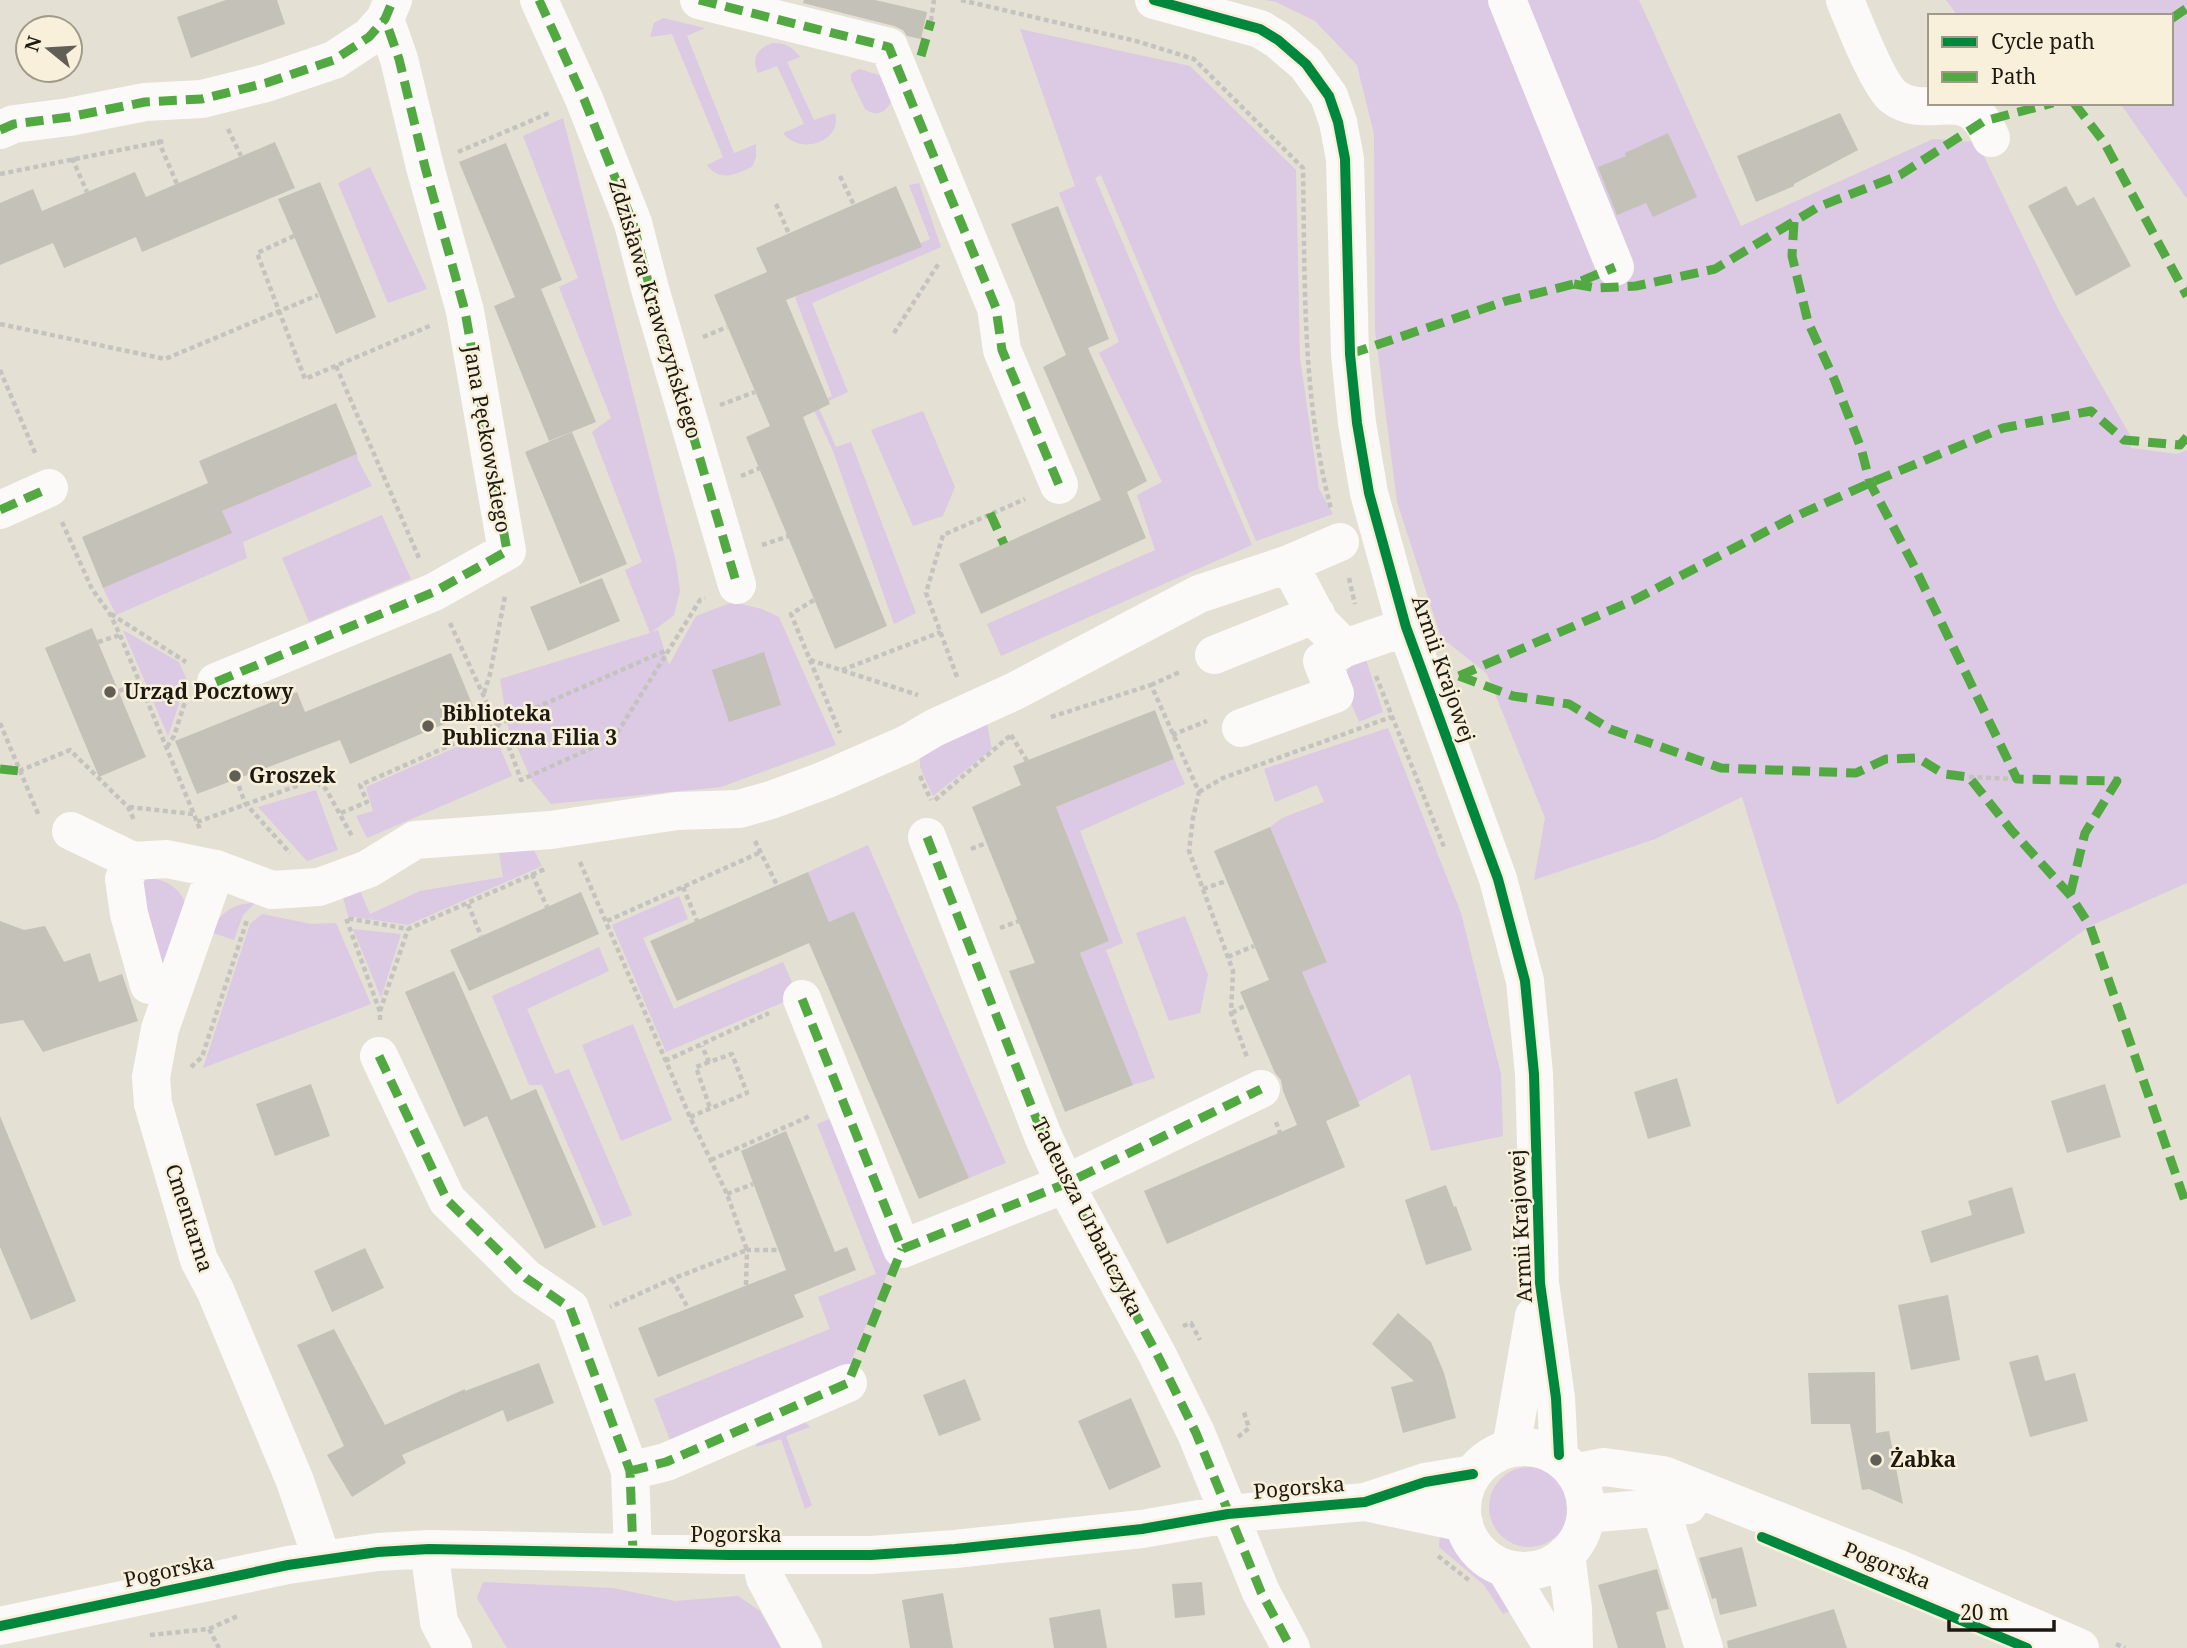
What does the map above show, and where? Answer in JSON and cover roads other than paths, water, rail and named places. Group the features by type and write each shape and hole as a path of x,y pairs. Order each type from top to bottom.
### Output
{"street":[{"name":"Zdzisława Krawczyńskiego","path":"539,0 584,99 633,223 737,585"},
{"path":"699,0 889,47 996,308 1002,350 1059,485"},
{"name":"Armii Krajowej","path":"1154,0 1260,29 1293,51 1329,96 1343,140 1350,354 1357,423 1369,493 1406,627 1498,879 1525,981 1534,1074 1541,1283 1567,1464"},
{"path":"1507,0 1615,267"},
{"path":"1845,0 1869,57 1893,97 1913,105 1967,107 1984,121 1991,138"},
{"name":"Jana Pęckowskiego","path":"0,130 13,124 69,117 145,102 202,99 266,83 334,60 369,37 389,10"},
{"name":"Jana Pęckowskiego","path":"216,682 434,592 507,551 465,311 425,167 389,10"},
{"path":"0,510 49,488"},
{"path":"54,823 142,860 167,859 216,869 272,890 319,887 368,869 415,840 551,830 677,811 739,809 782,796 907,744 934,727 1015,691 1199,594 1289,564 1340,542"},
{"path":"1289,564 1320,623 1346,648"},
{"path":"1203,661 1315,614"},
{"path":"1228,724 1335,694 1322,661 1346,648 1406,627"},
{"name":"Tadeusza Urbańczyka","path":"929,820 1043,1136 1065,1184 1157,1354 1196,1433 1261,1592 1290,1648"},
{"path":"142,860 124,879 129,914 149,985"},
{"name":"Cmentarna","path":"216,869 160,1029 151,1077 153,1104 199,1260 215,1290 295,1481 322,1559"},
{"path":"802,999 902,1249 1065,1184 1261,1089"},
{"path":"379,1056 447,1200 526,1278 570,1308 630,1471 633,1553"},
{"name":"Armii Krajowej","path":"1511,1448 1541,1283"},
{"path":"630,1471 666,1462 848,1382"},
{"path":"1491,1577 1538,1569 1553,1563 1566,1554 1583,1529 1585,1498 1567,1464 1539,1448 1511,1448 1498,1452 1483,1462 1473,1474 1462,1503 1464,1523 1469,1536 1478,1550 1491,1561 1491,1577 1552,1648"},
{"name":"Pogorska","path":"1567,1464 1662,1475 1899,1569 2080,1648"},
{"name":"Pogorska","path":"0,1626 322,1559 378,1552 429,1549 871,1555 1142,1529 1228,1514 1365,1502 1425,1482 1473,1474"},
{"name":"Pogorska","path":"1365,1502 1464,1523"},
{"name":"Pogorska","path":"1586,1514 1732,1502"},
{"path":"1663,1506 1665,1522 1703,1648"},
{"path":"429,1549 439,1622 453,1648"},
{"path":"760,1554 765,1578 803,1648"},
{"path":"1566,1554 1573,1609 1574,1648"}],"place":[{"name":"Urząd Pocztowy","path":"110,692"},
{"name":"Biblioteka Publiczna Filia 3","path":"428,726"},
{"name":"Groszek","path":"235,776"},
{"name":"Żabka","path":"1876,1460"}]}
